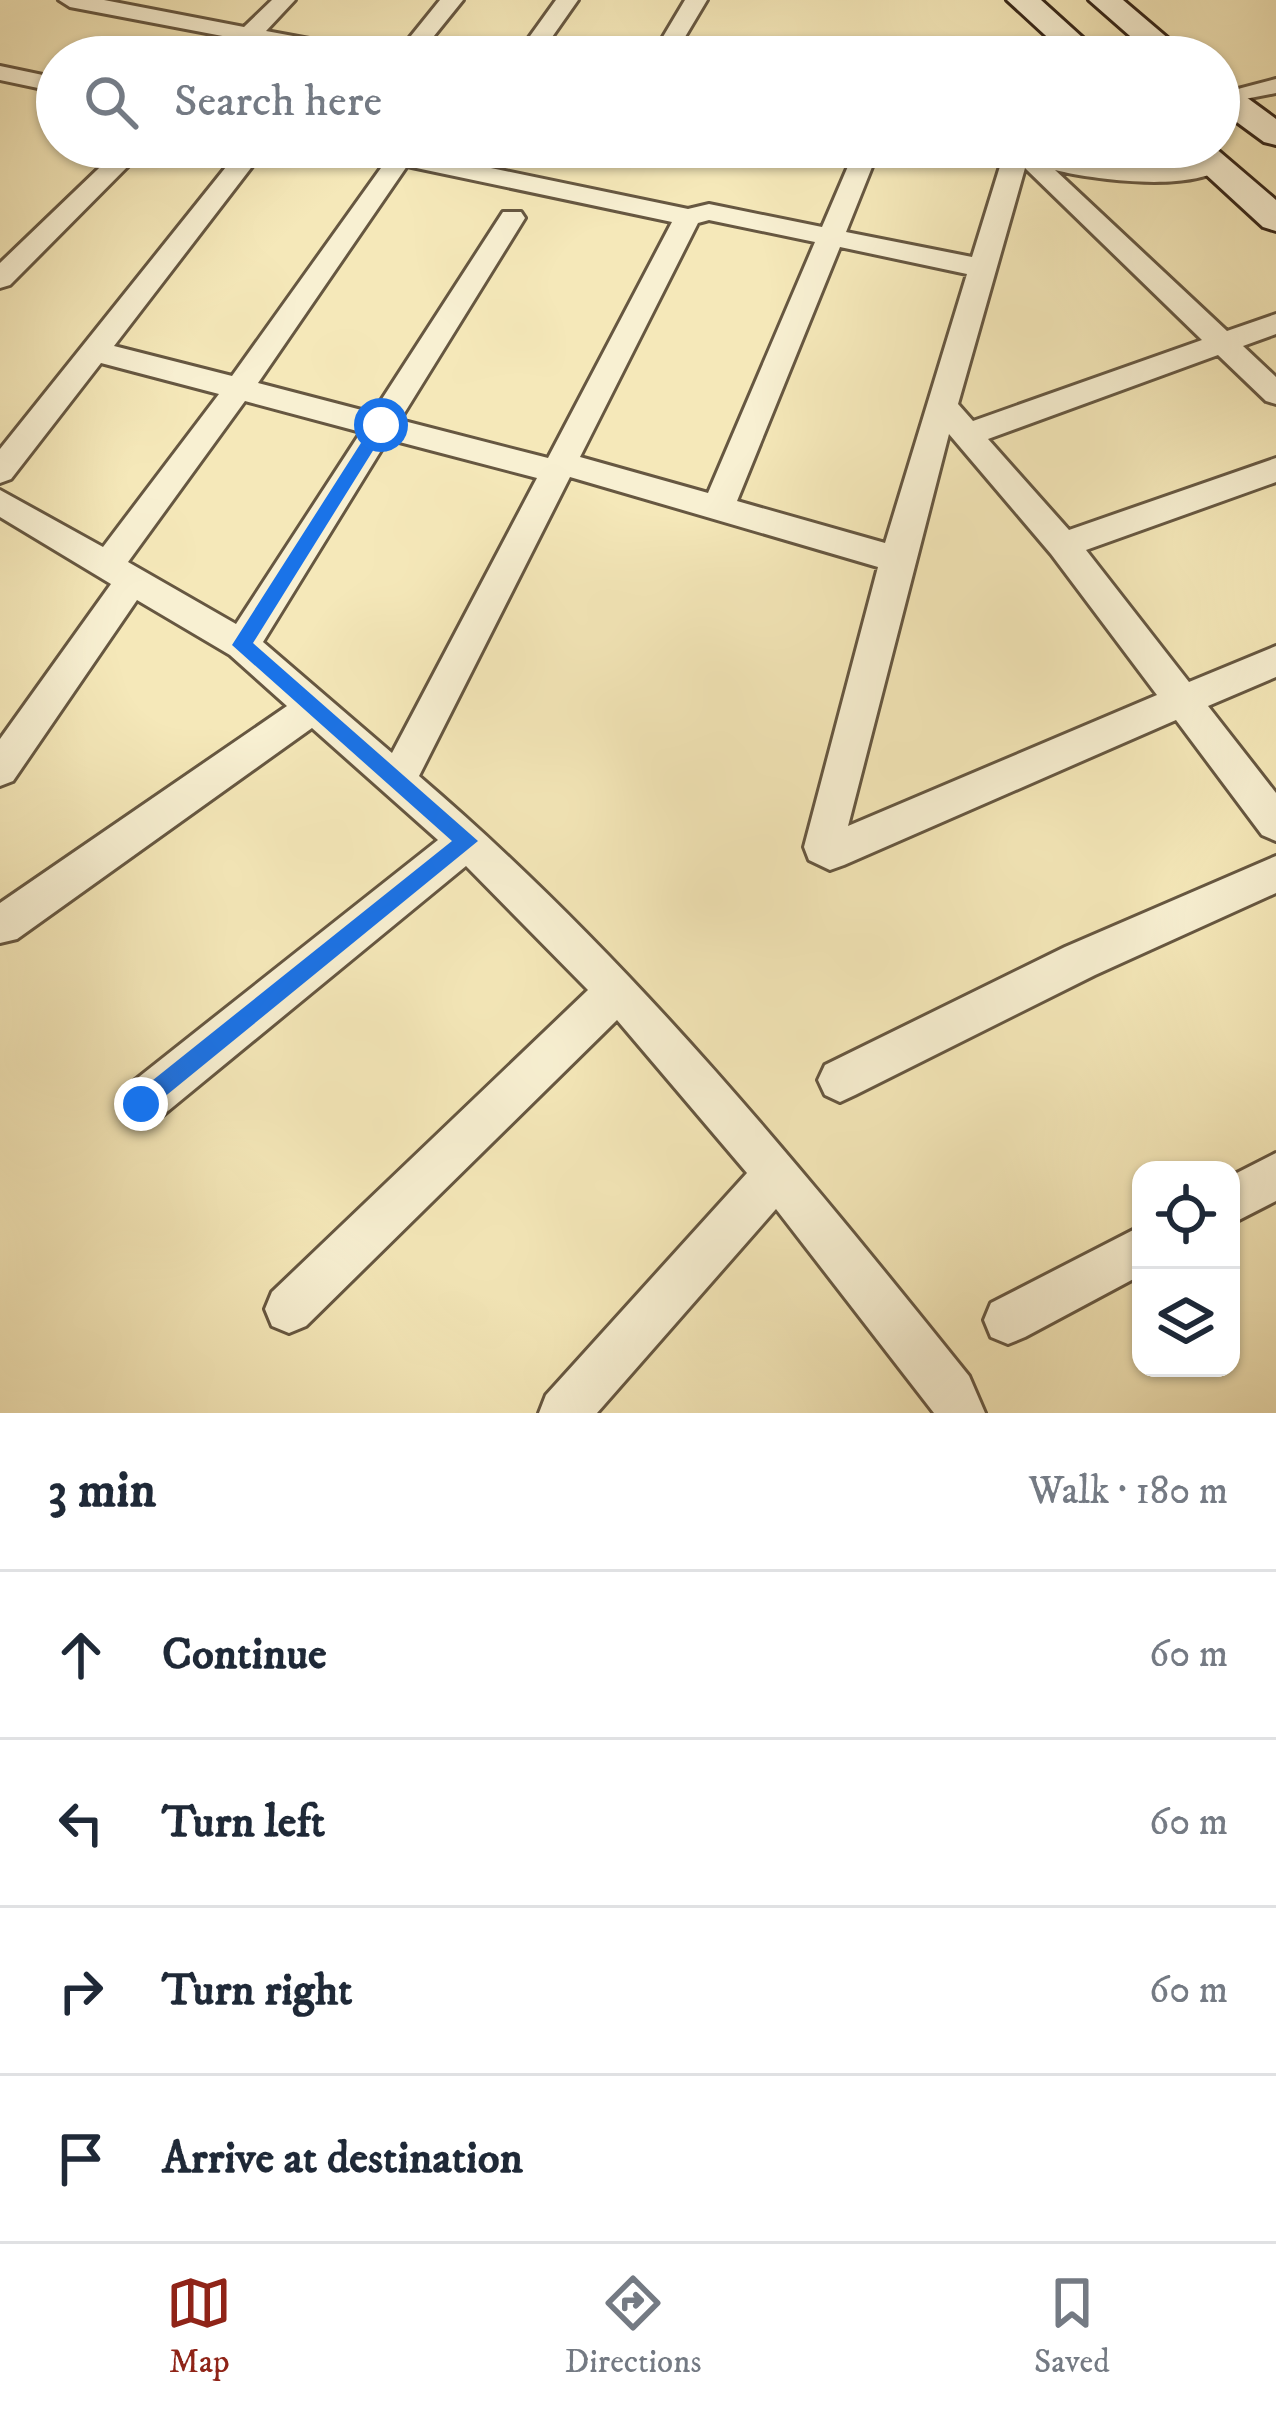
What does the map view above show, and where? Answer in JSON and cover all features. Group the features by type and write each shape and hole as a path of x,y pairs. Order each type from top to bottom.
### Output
{"main road":[{"path":"1022,0 1064,36"},
{"path":"1104,0 1148,36"},
{"path":"1240,109 1276,135"},
{"path":"1217,168 1276,218"}],"street":[{"path":"70,0 260,36"},
{"path":"250,34 284,0"},
{"path":"422,36 452,0"},
{"path":"541,36 567,0"},
{"path":"675,36 696,0"},
{"path":"4,78 36,82"},
{"path":"1240,93 1276,86"},
{"path":"0,279 113,168"},
{"path":"0,471 239,168"},
{"path":"0,769 239,388 393,168"},
{"path":"454,168 688,217 709,212 983,268"},
{"path":"718,508 860,168"},
{"path":"1012,168 897,559 825,851 1184,704 1276,661"},
{"path":"1039,168 1276,394"},
{"path":"1071,168 1117,176 1160,176 1177,168"},
{"path":"398,779 688,217"},
{"path":"242,645 512,218"},
{"path":"967,435 1276,324"},
{"path":"95,351 718,508 897,559"},
{"path":"942,406 1063,545 1276,823"},
{"path":"1063,545 1276,470"},
{"path":"0,502 242,645 467,841 618,990 777,1173 949,1407"},
{"path":"3,925 314,707"},
{"path":"141,1104 467,841"},
{"path":"840,1080 1080,962 1276,874"},
{"path":"289,1309 618,990"},
{"path":"564,1413 777,1173"},
{"path":"1240,1196 1276,1176"},
{"path":"1009,1320 1132,1254"}],"route":[{"path":"141,1104 467,841 242,645 381,425"}]}
